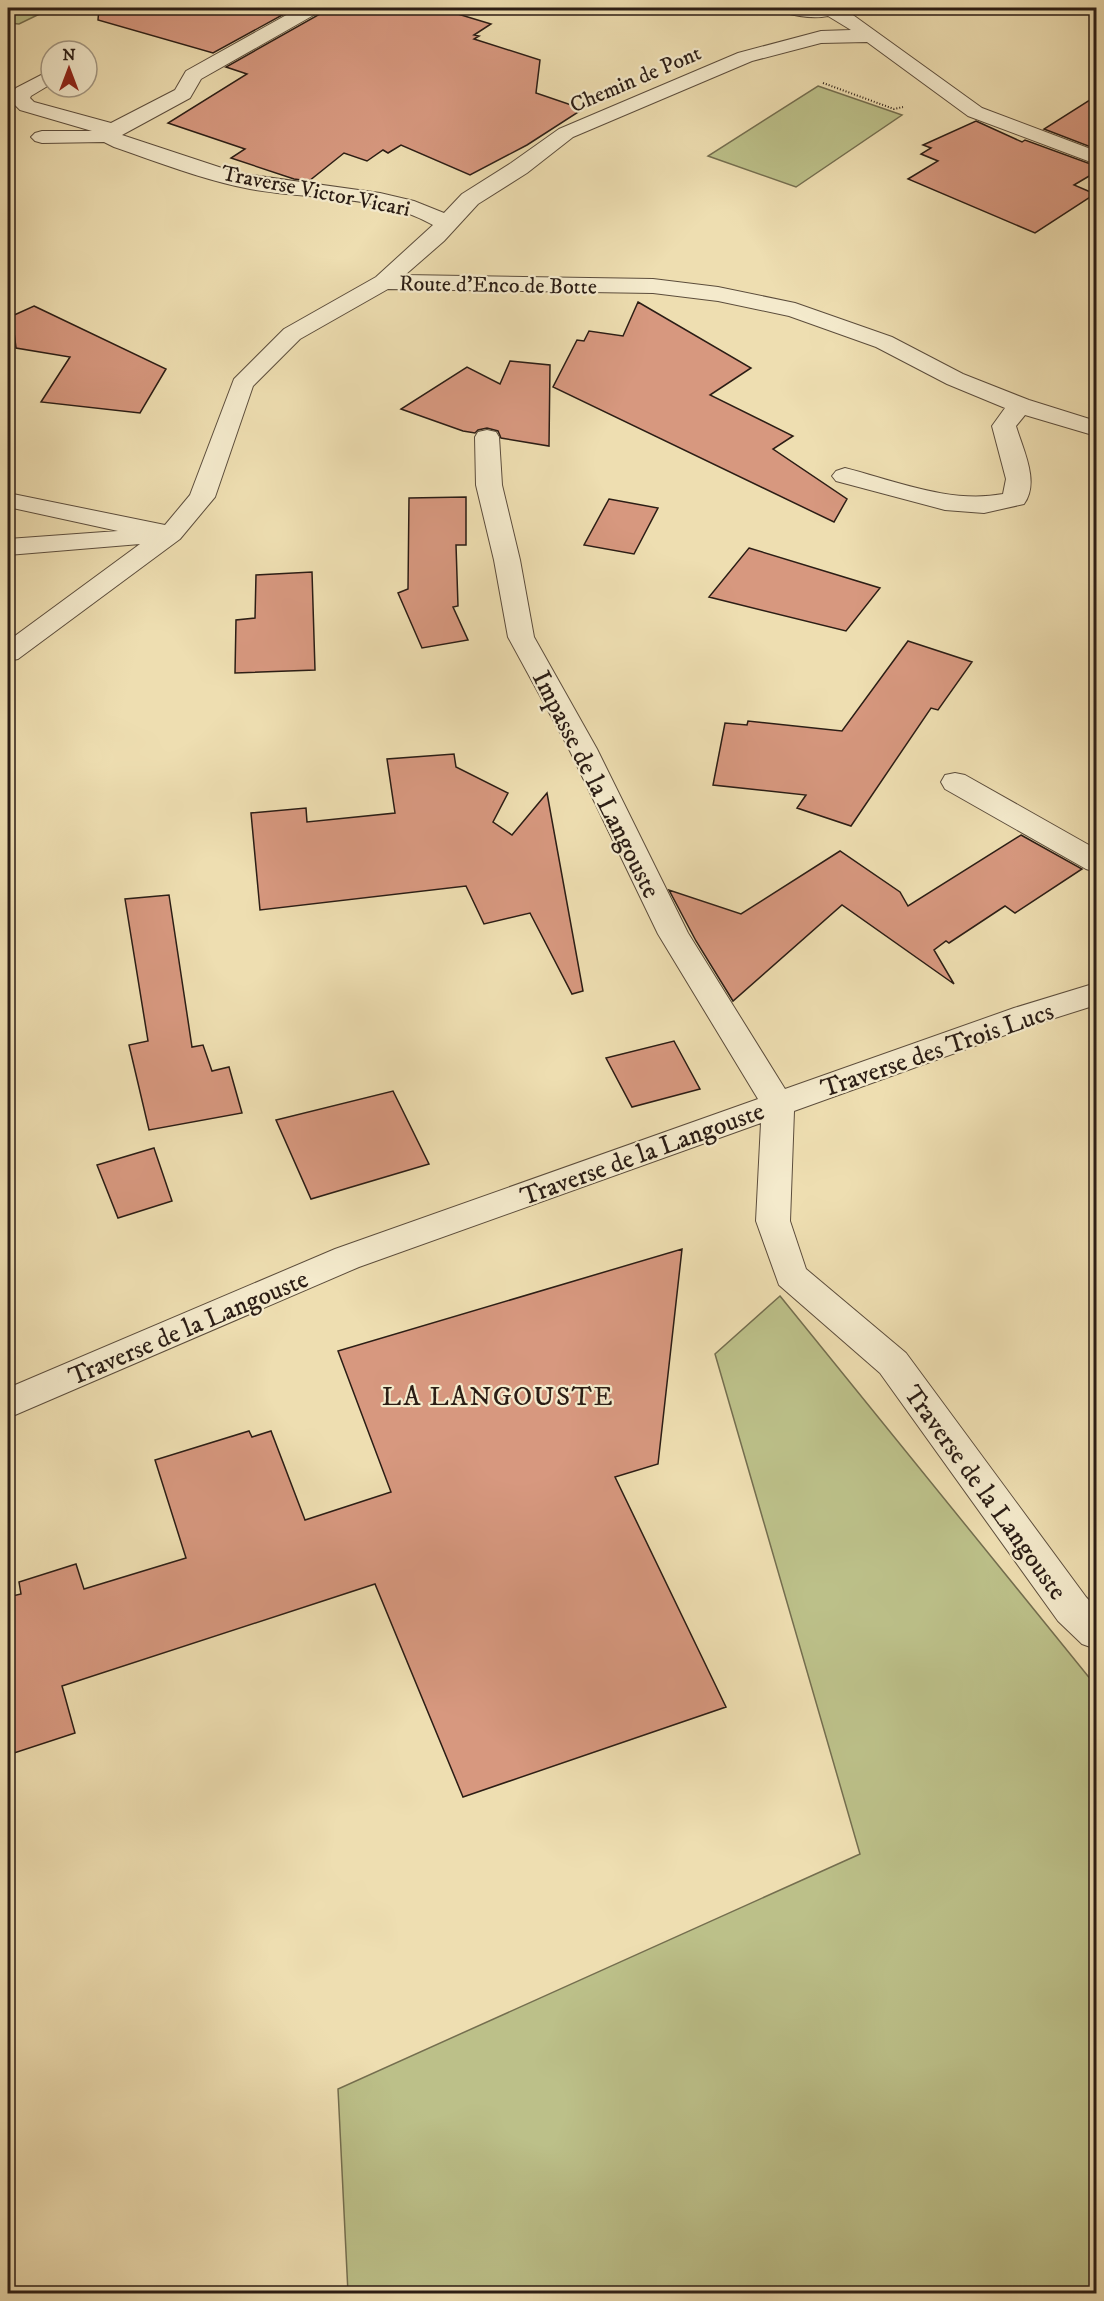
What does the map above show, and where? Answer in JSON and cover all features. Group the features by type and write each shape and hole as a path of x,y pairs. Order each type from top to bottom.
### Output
{"street":[{"path":"42,137 112,133 183,94 194,75 312,8"},
{"path":"789,8 807,12 834,9 975,112 1096,158"},
{"name":"Chemin de Pont","path":"446,223 470,199 519,168 566,134 745,57 821,37 870,36"},
{"name":"Traverse Victor Vicari","path":"39,83 23,92 19,99 27,106 112,133 121,143 248,182 397,203 436,216 446,223 436,236 384,282"},
{"name":"Route d'Enco de Botte","path":"8,653 171,534 202,497 242,384 292,334 384,282 653,286 718,294 795,310 884,342 956,379 1020,405 1096,429"},
{"path":"845,476 945,502 984,505 1015,499 1019,479 1004,426 1020,405"},
{"name":"Impasse de la Langouste","path":"487,437 489,485 507,560 521,637 583,749 673,934 778,1104"},
{"path":"8,500 171,534"},
{"path":"8,547 171,534"},
{"path":"956,782 1096,862"},
{"name":"Traverse des Trois Lucs","path":"778,1104 1025,1016 1096,994"},
{"name":"Traverse de la Langouste","path":"8,1404 347,1258 778,1104 773,1221 791,1276 893,1363 1072,1609 1096,1632"}],"path":[{"path":"898,12 912,8"},
{"path":"823,83 894,109 954,97"}],"green space":[{"path":"8,8 52,8 19,24 8,23"},
{"path":"818,86 902,115 796,187 708,156"},
{"path":"780,1296 1096,1686 1096,2293 348,2293 338,2089 860,1854 715,1354"}],"building":[{"path":"99,8 295,8 213,53 98,20"},
{"path":"324,8 438,8 491,24 474,35 479,36 474,39 540,60 536,93 583,109 527,145 470,175 401,145 388,153 383,150 367,161 344,153 309,181 294,179 231,158 245,149 168,123 247,74 226,67 320,14"},
{"path":"1096,96 1096,149 1044,129"},
{"path":"976,121 1022,142 1025,140 1096,166 1096,172 1074,185 1095,194 1035,233 908,179 938,161 921,154 931,148 923,145"},
{"path":"638,302 751,368 710,395 793,436 773,449 847,499 834,522 553,387 577,340 584,341 589,331 623,336"},
{"path":"34,306 166,369 140,413 41,402 70,357 16,348 12,316"},
{"path":"510,361 550,365 549,446 501,438 498,431 487,428 475,433 463,431 401,409 467,367 500,384"},
{"path":"466,497 466,545 456,545 458,606 453,607 468,640 422,648 398,593 408,589 409,498"},
{"path":"609,499 658,508 634,554 584,545"},
{"path":"749,548 880,588 846,631 709,597"},
{"path":"312,572 315,670 235,673 236,620 255,618 256,575"},
{"path":"908,641 972,662 938,710 931,708 851,826 797,808 806,795 713,785 725,723 747,725 748,721 842,731"},
{"path":"454,754 456,767 508,793 493,822 512,835 547,793 583,991 572,994 530,913 484,924 466,886 260,910 251,813 306,808 307,822 395,813 387,759"},
{"path":"1021,835 1082,869 1015,913 1005,906 949,943 946,941 934,950 954,984 842,905 733,1001 696,941 669,890 741,914 840,851 900,892 908,906"},
{"path":"169,895 192,1047 203,1045 212,1071 229,1067 242,1113 149,1130 129,1045 148,1041 125,899"},
{"path":"674,1041 700,1089 632,1107 606,1058"},
{"path":"393,1091 429,1164 311,1199 276,1120"},
{"path":"154,1148 172,1201 118,1218 97,1165"},
{"path":"682,1249 658,1464 615,1477 726,1707 463,1797 375,1584 62,1686 75,1733 8,1755 8,1597 21,1594 19,1582 76,1564 84,1589 186,1558 155,1460 249,1431 252,1437 271,1431 305,1520 391,1492 338,1351"}],"district":[{"name":"LA LANGOUSTE","path":"498,1396"}]}
